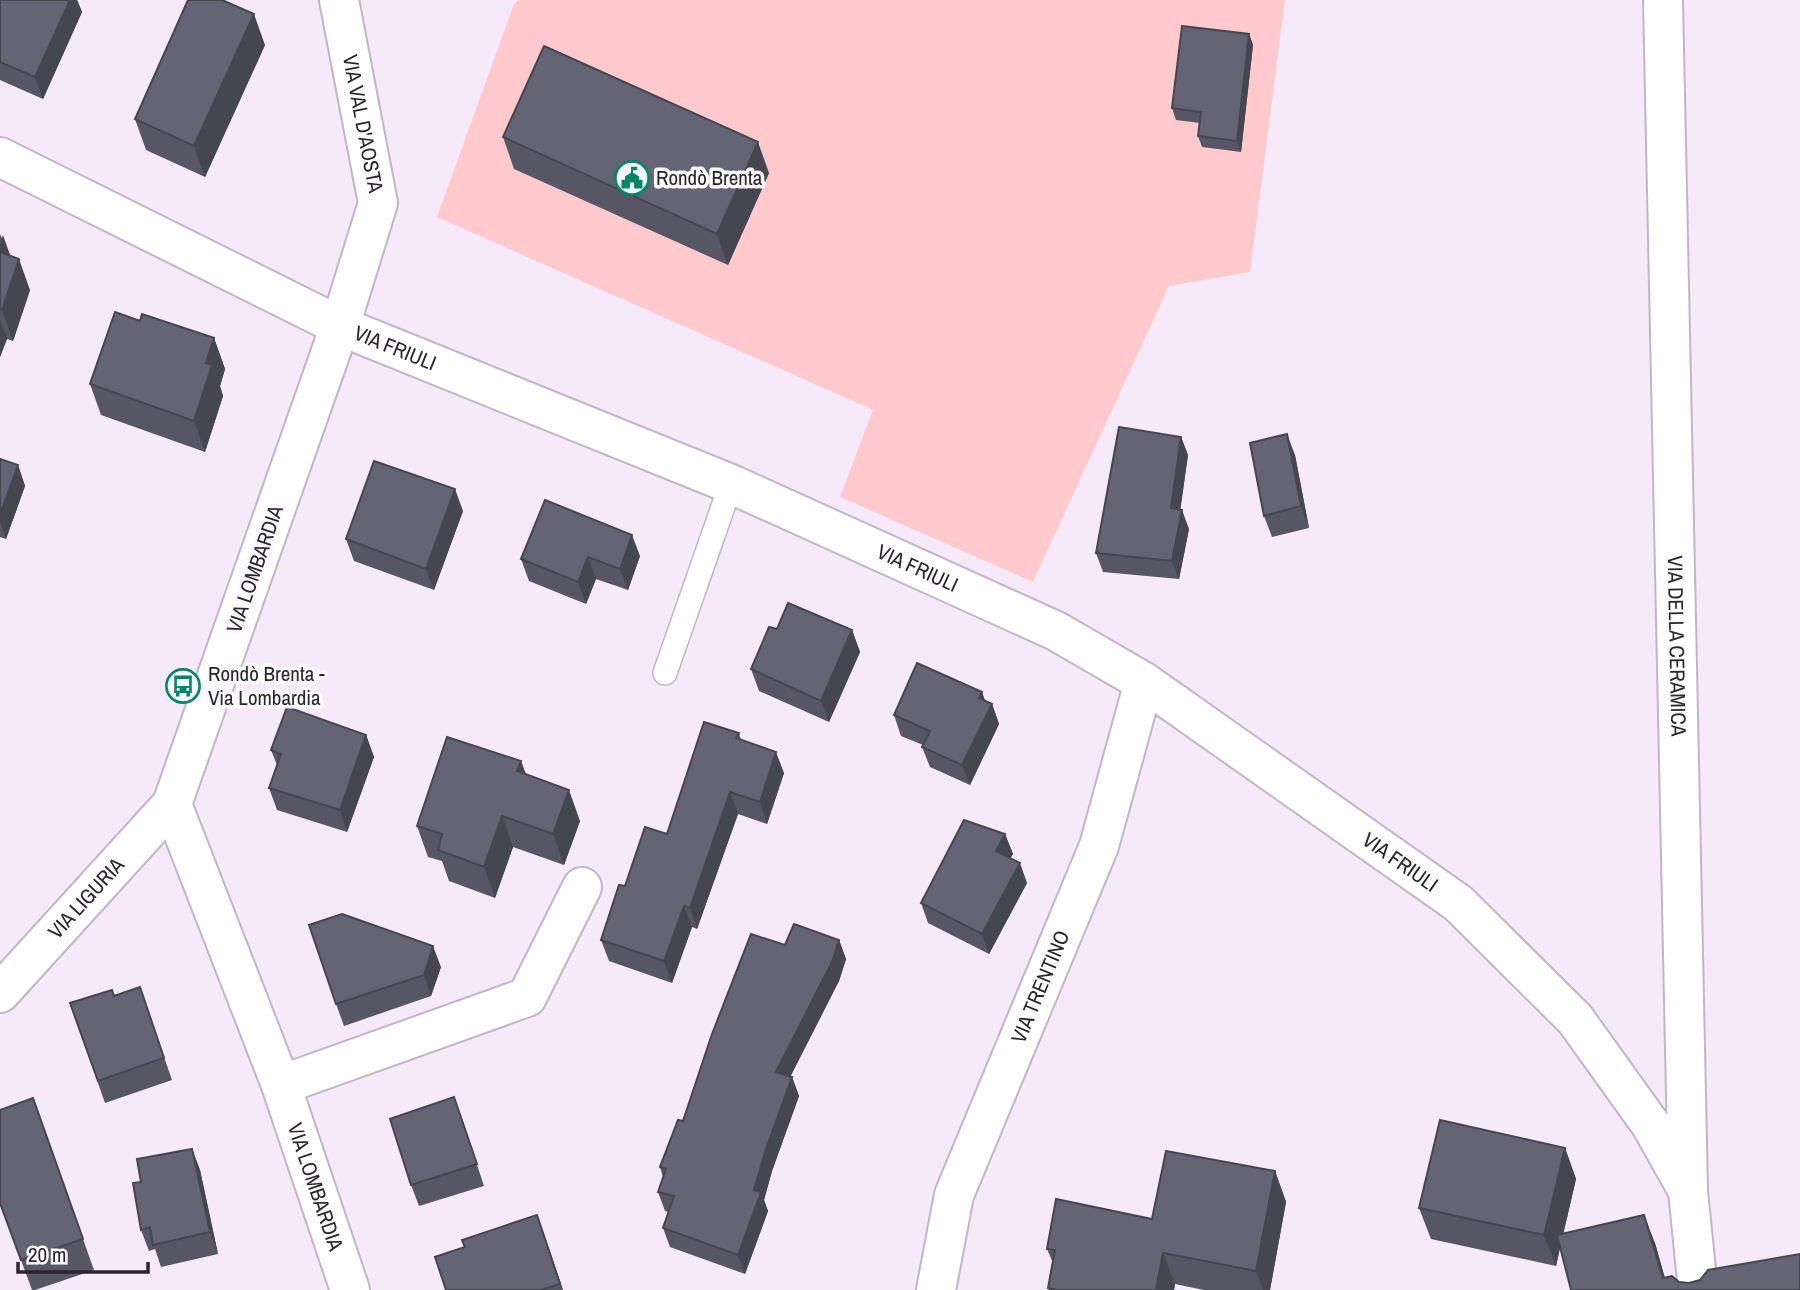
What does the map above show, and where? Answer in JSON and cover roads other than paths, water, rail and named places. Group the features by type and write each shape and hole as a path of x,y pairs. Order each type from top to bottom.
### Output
{"street":[{"name":"VIA VAL D'AOSTA","path":"339,0 378,203 340,326"},
{"name":"VIA DELLA CERAMICA","path":"1664,0 1688,1191 1698,1290"},
{"name":"VIA FRIULI","path":"0,157 340,326 731,484 1056,631 1143,682 1458,903 1575,1019 1651,1125 1688,1191"},
{"name":"VIA LOMBARDIA","path":"340,326 172,804 281,1085 349,1290"},
{"name":"VIA TRENTINO","path":"936,1290 954,1195 1100,846 1143,682"},
{"name":"VIA LIGURIA","path":"0,993 172,804"},
{"path":"281,1085 527,997 582,887"}],"lane":[{"path":"665,673 731,484"}],"place":[{"name":"Rondò Brenta","path":"632,178"},
{"name":"Rondò Brenta - Via Lombardia","path":"183,686"}]}
